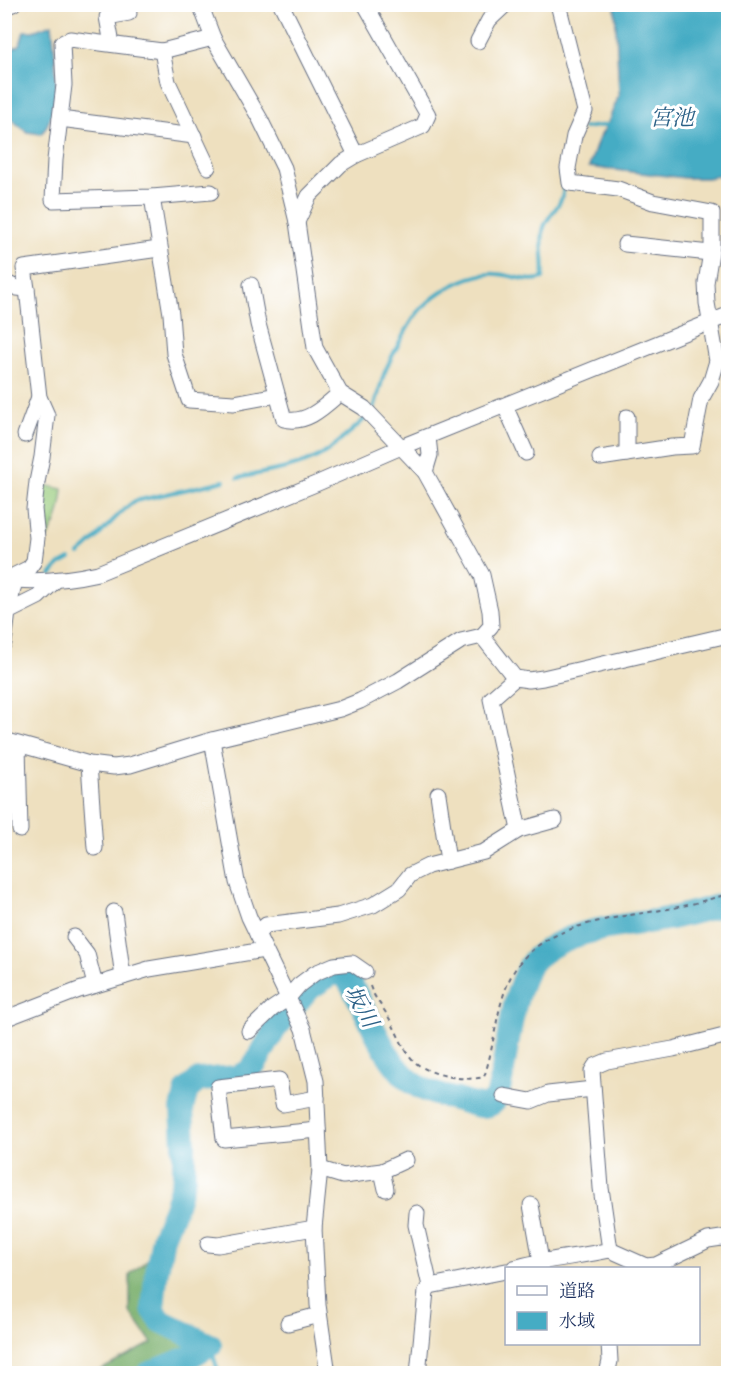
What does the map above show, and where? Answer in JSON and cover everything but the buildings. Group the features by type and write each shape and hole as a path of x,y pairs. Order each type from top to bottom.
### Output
{"street":[{"path":"4,8 13,4"},
{"path":"20,830 11,742 89,764 114,767 130,765 212,740 340,709 398,681 461,641 482,636 491,626 482,575 425,472 364,408 340,393 315,348 297,222 284,168 260,118 213,38 200,4"},
{"path":"281,4 356,155"},
{"path":"297,222 309,196 341,164 356,155 423,126 428,116 364,4"},
{"path":"478,41 489,20 506,4"},
{"path":"558,4 585,111 574,136 568,168 570,183 618,189 653,202 712,213 712,246 706,283 717,361 711,381 701,399 692,446 600,458"},
{"path":"112,44 107,17 129,13"},
{"path":"211,192 152,197 53,200 55,160 64,85 62,43 70,39 162,51 213,38"},
{"path":"162,51 168,82 208,167"},
{"path":"60,120 194,136"},
{"path":"152,197 171,314 174,354 189,400 234,403 277,395"},
{"path":"626,244 710,253"},
{"path":"8,580 29,568 34,561 37,538 34,509 47,415 39,397 24,268 159,249"},
{"path":"4,282 16,288 27,289"},
{"path":"251,285 258,324 284,419 294,422 319,411 340,393"},
{"path":"8,580 56,580 98,573 401,447 729,315"},
{"path":"25,435 39,397"},
{"path":"505,406 526,453"},
{"path":"627,417 627,454"},
{"path":"31,420 45,429"},
{"path":"425,472 430,455 428,436"},
{"path":"4,642 8,612 8,580"},
{"path":"8,612 38,597 56,580"},
{"path":"519,830 490,699 515,678 543,678 729,635"},
{"path":"482,636 515,678"},
{"path":"212,740 237,882 264,950 303,1029 316,1081 320,1169 315,1228 319,1315 328,1374"},
{"path":"89,764 95,848"},
{"path":"438,794 448,861"},
{"path":"257,934 266,925 338,916 373,905 399,889 410,875 428,866 484,852 519,830 555,820"},
{"path":"114,912 123,977"},
{"path":"74,937 87,954 95,985"},
{"path":"4,1019 95,985 149,969 264,950"},
{"path":"291,1007 299,985 315,973 334,965 352,963 365,972"},
{"path":"249,1031 272,1009 291,1007"},
{"path":"610,1250 601,1188 592,1071 595,1066 607,1061 673,1049 729,1035"},
{"path":"317,1098 283,1104 279,1080 218,1087 224,1139 318,1130"},
{"path":"504,1096 531,1101 548,1094 593,1089"},
{"path":"320,1169 343,1176 382,1171 406,1160"},
{"path":"382,1171 386,1189"},
{"path":"531,1205 541,1261"},
{"path":"417,1213 416,1225 430,1286"},
{"path":"208,1244 218,1245 315,1228"},
{"path":"521,1267 541,1261 581,1263 610,1250 645,1266 656,1265 708,1240 729,1238"},
{"path":"418,1374 426,1291 430,1286 505,1272"},
{"path":"288,1323 319,1315"},
{"path":"607,1374 610,1360 609,1345"}],"path":[{"path":"365,972 373,995 390,1019 400,1041 417,1064 458,1079 472,1080 484,1077 506,987 516,966 534,948 574,927 609,918 663,910 729,894"}],"green space":[{"path":"40,484 63,489 61,507 56,521 39,550"},
{"path":"153,1255 148,1299 151,1319 196,1345 136,1373 95,1373 152,1343 130,1312 130,1274"}],"water":[{"name":"宮池","path":"615,5 728,5 728,173 710,178 685,178 589,167 598,140 607,125 619,94"},
{"path":"52,24 56,82 52,111 41,134 27,132 5,114 5,52 20,45 24,31 33,31"}],"waterway":[{"path":"584,128 607,125"},
{"path":"373,410 384,374 400,341 416,315 434,297 452,286 480,275 496,274 530,280 543,278 543,233 546,223 562,198 561,170"},
{"path":"238,478 290,467 319,456 366,418"},
{"path":"79,554 135,501 224,481"},
{"path":"51,575 59,565 70,559"},
{"name":"坂川","path":"148,1374 188,1358 210,1345 161,1321 153,1309 163,1237 184,1178 182,1109 187,1090 199,1080 236,1077 248,1072 256,1063 275,1029 308,989 332,974 344,974 381,1043 408,1079 432,1092 485,1106 493,1103 497,1095 519,990 527,970 537,957 551,947 583,933 671,918 728,904"},
{"path":"210,1345 219,1374"}]}
